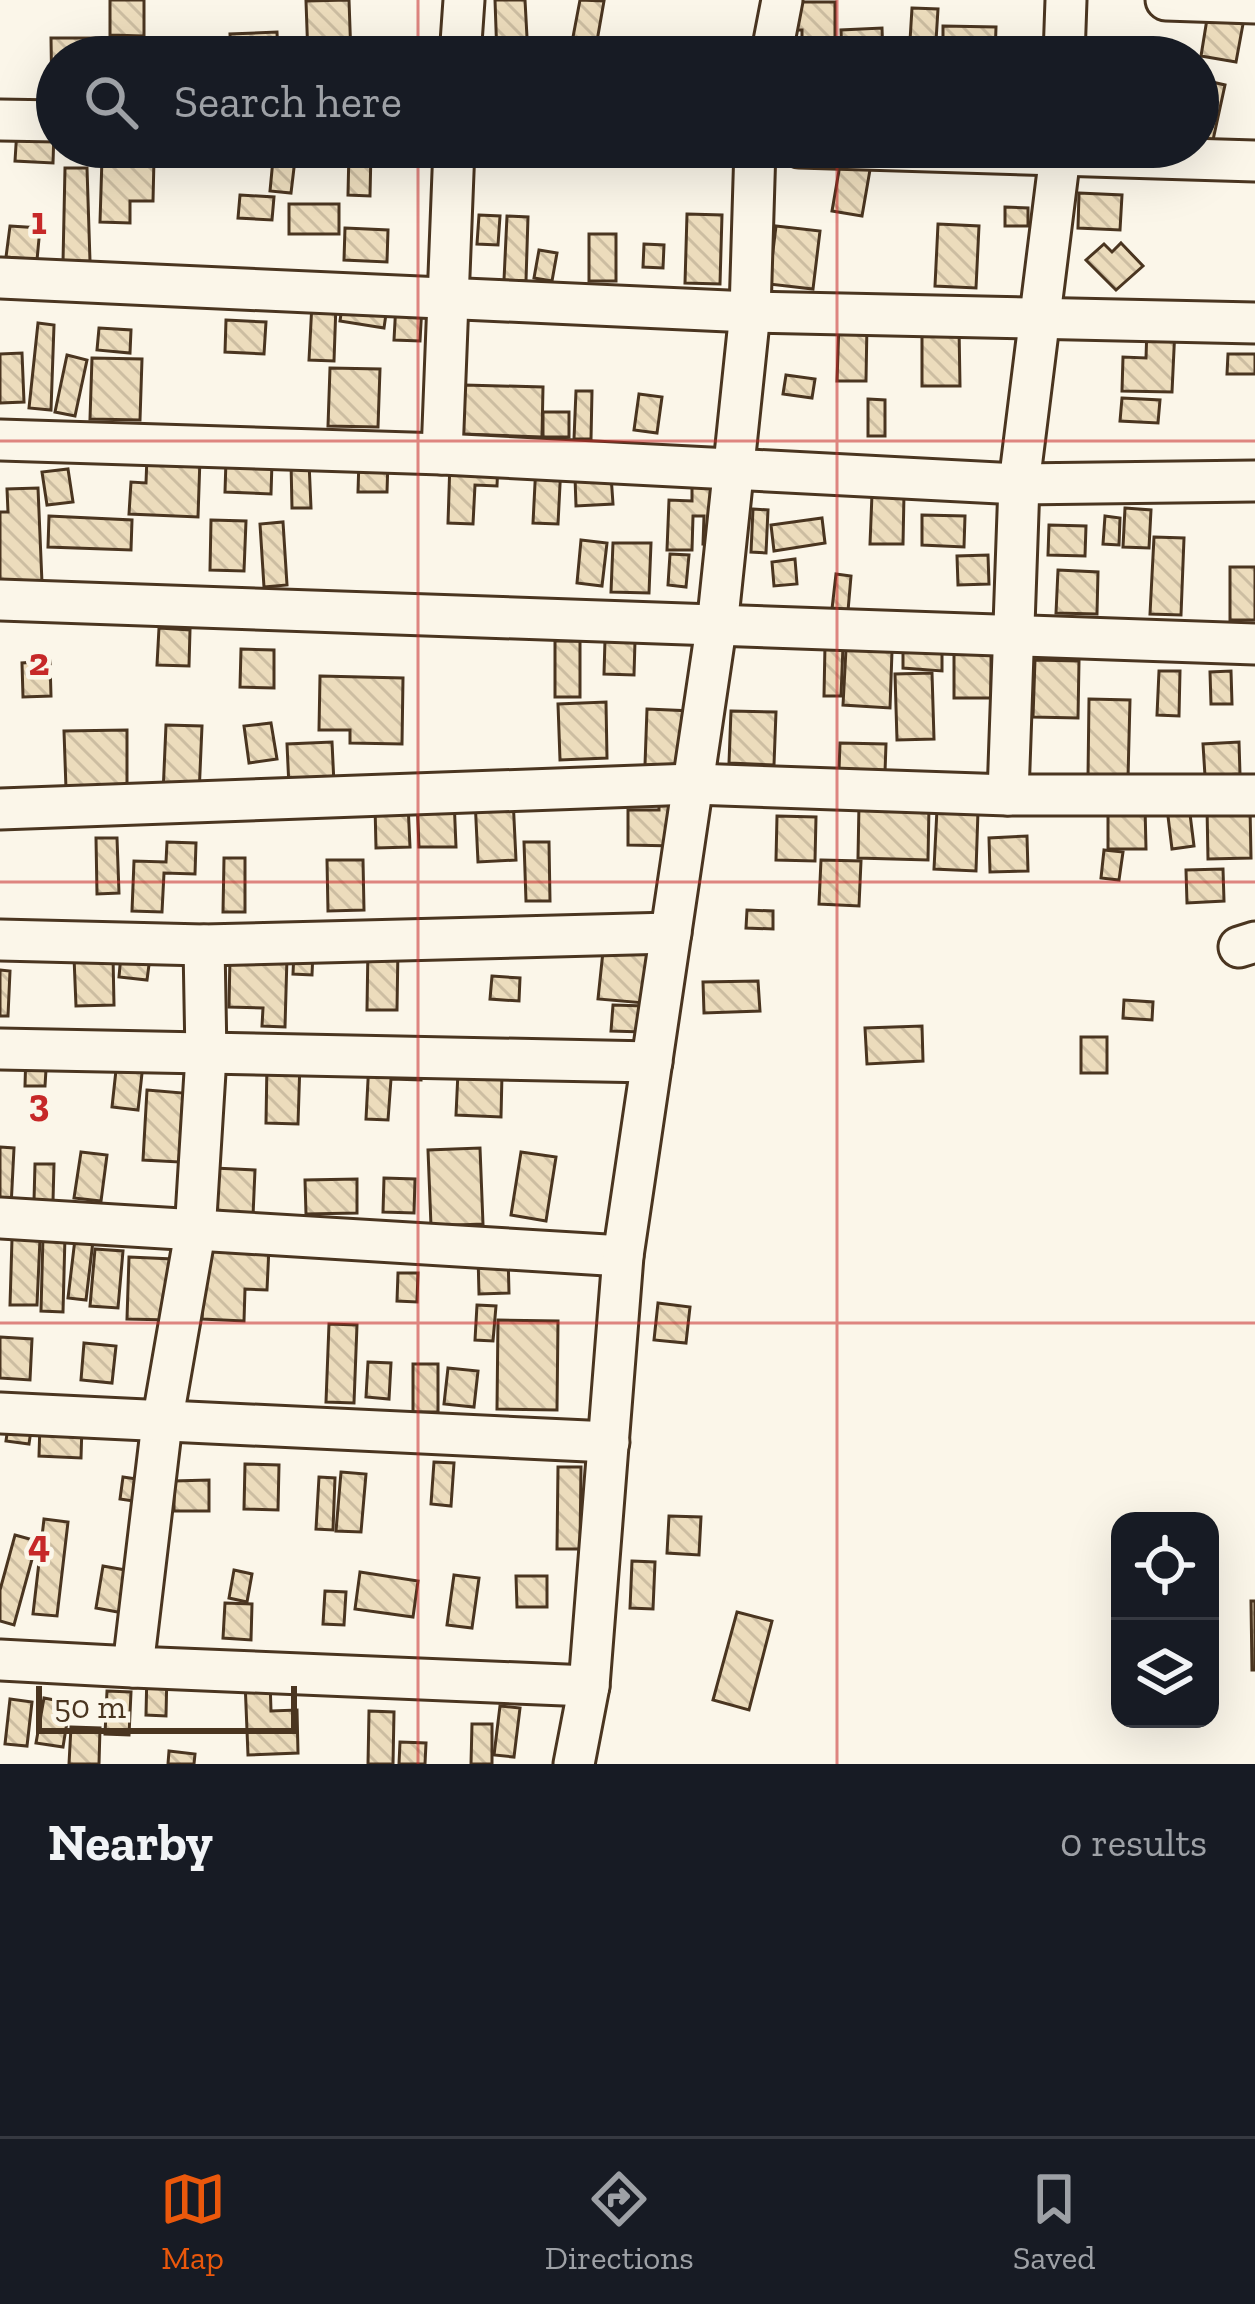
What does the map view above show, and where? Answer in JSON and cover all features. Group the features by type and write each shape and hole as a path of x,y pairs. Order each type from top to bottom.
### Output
{"street":[{"path":"461,36 464,0"},
{"path":"775,36 782,0"},
{"path":"1065,36 1066,0"},
{"path":"1166,0 1255,3"},
{"path":"0,120 36,121"},
{"path":"1219,159 1255,161"},
{"path":"442,454 453,168"},
{"path":"574,1764 589,1686 623,1256 717,622 750,313 754,168"},
{"path":"1008,795 1019,484 1059,168"},
{"path":"0,278 750,313 1255,323"},
{"path":"0,440 442,454 1019,484 1255,481"},
{"path":"0,600 1255,644"},
{"path":"0,809 693,784 1008,795 1255,795"},
{"path":"0,940 204,945 671,933"},
{"path":"133,1667 162,1424 195,1233 206,1056 204,945"},
{"path":"0,1049 652,1062"},
{"path":"0,1218 623,1256"},
{"path":"0,1413 608,1442"},
{"path":"0,1660 589,1686"}],"building":[{"path":"110,0 144,0 144,36 110,35"},
{"path":"349,0 350,36 307,36 306,1"},
{"path":"495,0 525,0 527,36 496,36"},
{"path":"580,0 604,1 598,36 573,36"},
{"path":"788,2 835,2 835,36 802,36 802,30 788,30"},
{"path":"912,8 938,9 936,36 910,36"},
{"path":"1207,19 1243,24 1236,62 1219,59 1219,36 1204,36"},
{"path":"943,26 996,27 996,36 943,36"},
{"path":"882,28 882,36 841,36 841,30"},
{"path":"277,32 277,36 230,36"},
{"path":"17,129 36,130 36,162 15,161"},
{"path":"65,168 87,168 90,261 63,262"},
{"path":"102,168 154,168 153,201 130,201 130,223 100,222"},
{"path":"272,168 294,168 291,193 270,191"},
{"path":"349,168 371,168 370,196 348,195"},
{"path":"839,168 870,168 862,216 832,211"},
{"path":"1079,193 1122,195 1120,230 1078,228"},
{"path":"240,195 274,197 272,220 238,218"},
{"path":"289,204 339,204 339,234 289,234"},
{"path":"1005,207 1028,208 1028,226 1005,226"},
{"path":"687,214 722,215 720,284 685,283"},
{"path":"479,215 500,216 498,245 477,244"},
{"path":"507,216 528,217 526,281 504,280"},
{"path":"938,224 979,226 976,288 935,286"},
{"path":"10,226 40,228 37,260 6,257"},
{"path":"776,226 820,231 813,289 769,284"},
{"path":"345,228 388,230 387,262 344,260"},
{"path":"589,234 616,234 616,281 589,281"},
{"path":"1121,243 1143,266 1116,290 1086,260 1104,244 1112,252"},
{"path":"644,244 664,245 663,268 643,267"},
{"path":"539,250 557,253 552,281 534,278"},
{"path":"343,300 387,307 384,328 340,321"},
{"path":"312,303 336,304 334,361 309,360"},
{"path":"396,303 422,305 420,341 394,340"},
{"path":"226,320 266,322 264,354 225,352"},
{"path":"839,322 867,323 866,381 837,381"},
{"path":"38,323 54,325 51,410 29,408"},
{"path":"922,327 959,327 960,386 922,386"},
{"path":"1147,327 1175,328 1172,392 1122,391 1123,357 1146,358"},
{"path":"99,328 131,330 130,353 97,350"},
{"path":"22,353 24,402 0,403 0,354"},
{"path":"1228,354 1255,354 1255,374 1227,374"},
{"path":"67,355 87,360 75,416 55,412"},
{"path":"92,358 142,359 140,420 90,419"},
{"path":"330,368 380,369 378,427 328,426"},
{"path":"786,375 815,379 812,398 783,394"},
{"path":"464,385 543,387 542,437 463,434"},
{"path":"576,391 592,391 591,439 574,439"},
{"path":"639,394 662,397 657,433 634,430"},
{"path":"1122,398 1160,400 1158,423 1120,421"},
{"path":"868,399 885,400 885,436 868,436"},
{"path":"543,412 569,412 569,437 543,437"},
{"path":"147,456 200,458 198,517 129,514 131,482 146,483"},
{"path":"359,459 388,460 387,492 358,492"},
{"path":"226,460 272,462 271,494 225,492"},
{"path":"450,461 498,463 497,486 475,485 473,524 448,523"},
{"path":"291,462 309,462 311,508 292,508"},
{"path":"536,464 561,465 558,524 533,523"},
{"path":"68,469 73,502 47,505 42,472"},
{"path":"611,475 613,504 576,506 575,477"},
{"path":"692,479 724,481 722,545 703,544 704,516 693,516 692,550 667,550 669,500 692,501"},
{"path":"38,488 42,583 0,585 0,512 8,512 7,489"},
{"path":"872,494 904,494 903,544 870,544"},
{"path":"1125,508 1151,510 1149,548 1123,547"},
{"path":"753,509 768,510 766,553 751,552"},
{"path":"922,515 965,516 964,547 922,545"},
{"path":"49,516 132,520 131,550 48,547"},
{"path":"1105,516 1120,518 1119,545 1103,544"},
{"path":"822,518 825,543 774,551 771,525"},
{"path":"211,520 246,521 244,571 210,570"},
{"path":"283,522 287,585 264,587 260,524"},
{"path":"1049,525 1086,526 1085,556 1048,555"},
{"path":"1154,537 1184,538 1181,615 1150,614"},
{"path":"581,540 607,543 602,586 577,583"},
{"path":"613,543 651,543 649,593 611,592"},
{"path":"670,554 689,555 686,587 668,585"},
{"path":"988,555 989,584 958,585 957,556"},
{"path":"795,559 797,584 774,586 772,562"},
{"path":"1230,567 1255,567 1255,620 1230,620"},
{"path":"1058,570 1098,572 1097,614 1056,613"},
{"path":"836,574 851,576 848,611 832,609"},
{"path":"159,628 190,630 189,666 157,665"},
{"path":"605,640 635,641 634,675 604,674"},
{"path":"555,641 580,641 580,697 555,697"},
{"path":"825,645 843,646 841,696 824,696"},
{"path":"903,646 942,647 942,671 903,668"},
{"path":"241,649 274,650 274,688 240,687"},
{"path":"846,649 892,651 890,708 843,705"},
{"path":"954,652 991,652 991,698 954,698"},
{"path":"1035,660 1079,661 1078,718 1033,717"},
{"path":"50,661 51,696 23,697 22,663"},
{"path":"1159,671 1180,671 1179,716 1157,715"},
{"path":"1231,671 1232,704 1211,704 1210,672"},
{"path":"932,673 934,739 897,740 895,674"},
{"path":"320,676 403,678 402,744 350,743 350,730 319,730"},
{"path":"1089,699 1130,700 1128,778 1088,777"},
{"path":"606,702 607,758 560,760 558,704"},
{"path":"647,709 692,711 690,766 645,765"},
{"path":"731,711 776,712 774,765 729,763"},
{"path":"271,723 277,759 249,763 244,726"},
{"path":"166,725 202,726 199,795 163,794"},
{"path":"127,730 127,788 66,789 64,731"},
{"path":"332,742 334,784 289,787 287,744"},
{"path":"1239,742 1240,774 1205,776 1203,744"},
{"path":"840,743 886,744 885,772 839,770"},
{"path":"659,791 676,791 675,846 628,845 628,810 659,810"},
{"path":"454,798 456,847 419,847 417,799"},
{"path":"513,798 516,860 478,862 475,799"},
{"path":"408,804 410,847 376,848 375,805"},
{"path":"859,804 929,806 928,860 858,858"},
{"path":"1108,806 1145,806 1146,849 1108,849"},
{"path":"1189,806 1194,846 1172,849 1167,808"},
{"path":"1250,806 1251,858 1208,859 1207,807"},
{"path":"937,809 978,811 976,871 934,869"},
{"path":"777,816 816,817 815,861 776,860"},
{"path":"1027,836 1028,871 990,872 989,838"},
{"path":"96,838 117,838 119,893 97,894"},
{"path":"167,842 196,843 195,874 164,873 162,912 132,911 134,861 166,862"},
{"path":"524,842 549,842 550,901 526,901"},
{"path":"1104,850 1123,852 1119,880 1101,878"},
{"path":"224,858 245,858 245,912 223,912"},
{"path":"327,860 363,860 364,910 328,911"},
{"path":"821,860 861,861 859,906 819,904"},
{"path":"1223,869 1224,901 1187,903 1186,870"},
{"path":"747,910 773,911 773,929 746,928"},
{"path":"604,942 650,947 644,1003 598,999"},
{"path":"368,946 398,947 397,1010 367,1010"},
{"path":"294,951 313,952 312,975 293,974"},
{"path":"121,954 150,957 147,980 119,977"},
{"path":"230,955 287,957 285,1027 262,1026 263,1008 229,1007"},
{"path":"113,956 114,1005 76,1006 74,957"},
{"path":"0,970 10,971 8,1016 0,1016"},
{"path":"492,976 520,978 519,1001 490,999"},
{"path":"758,981 760,1011 704,1013 703,982"},
{"path":"1124,1000 1153,1002 1152,1020 1123,1018"},
{"path":"613,1005 644,1006 643,1032 611,1031"},
{"path":"922,1026 923,1061 867,1064 865,1028"},
{"path":"1081,1037 1107,1037 1107,1073 1081,1073"},
{"path":"26,1051 47,1053 45,1086 25,1086"},
{"path":"117,1061 143,1064 138,1110 112,1107"},
{"path":"369,1061 421,1064 421,1080 391,1079 388,1120 366,1119"},
{"path":"267,1062 300,1062 298,1124 266,1123"},
{"path":"458,1072 502,1074 501,1117 456,1115"},
{"path":"147,1090 183,1093 179,1162 143,1160"},
{"path":"0,1147 14,1148 11,1207 0,1206"},
{"path":"480,1148 483,1224 431,1226 428,1150"},
{"path":"81,1152 107,1155 101,1201 74,1198"},
{"path":"521,1152 556,1157 546,1221 511,1215"},
{"path":"35,1164 54,1164 53,1201 34,1201"},
{"path":"214,1168 255,1170 253,1216 213,1215"},
{"path":"384,1178 415,1179 414,1213 383,1212"},
{"path":"357,1179 357,1213 306,1214 305,1180"},
{"path":"43,1236 65,1236 63,1312 41,1311"},
{"path":"12,1239 40,1239 37,1305 10,1305"},
{"path":"75,1239 93,1241 86,1300 68,1298"},
{"path":"206,1243 269,1247 267,1290 245,1289 244,1321 202,1319"},
{"path":"95,1249 123,1251 118,1308 90,1306"},
{"path":"508,1254 509,1293 479,1294 478,1255"},
{"path":"129,1257 172,1259 169,1320 127,1319"},
{"path":"398,1273 418,1273 417,1302 397,1301"},
{"path":"658,1303 690,1307 686,1343 654,1340"},
{"path":"477,1305 496,1306 493,1341 475,1340"},
{"path":"498,1320 558,1321 557,1410 497,1409"},
{"path":"329,1324 357,1325 354,1403 326,1402"},
{"path":"0,1337 32,1339 30,1380 0,1378"},
{"path":"84,1343 116,1346 112,1383 81,1380"},
{"path":"368,1362 391,1363 389,1399 366,1397"},
{"path":"413,1364 438,1364 438,1412 413,1412"},
{"path":"448,1368 478,1371 474,1407 444,1404"},
{"path":"9,1420 32,1423 29,1444 6,1441"},
{"path":"40,1423 82,1425 81,1458 39,1456"},
{"path":"434,1462 454,1463 451,1506 431,1504"},
{"path":"245,1464 279,1465 278,1510 244,1509"},
{"path":"558,1467 581,1467 580,1549 557,1549"},
{"path":"341,1472 366,1474 361,1532 336,1531"},
{"path":"123,1477 150,1481 147,1503 120,1499"},
{"path":"319,1477 335,1478 333,1530 316,1529"},
{"path":"209,1480 209,1511 174,1511 174,1481"},
{"path":"669,1516 701,1517 699,1555 667,1553"},
{"path":"44,1519 68,1522 57,1616 33,1614"},
{"path":"15,1535 37,1541 14,1625 0,1621 0,1590"},
{"path":"632,1561 655,1562 653,1609 630,1608"},
{"path":"103,1566 131,1571 123,1613 96,1608"},
{"path":"234,1570 252,1574 247,1602 229,1598"},
{"path":"360,1572 418,1581 413,1617 355,1609"},
{"path":"454,1575 479,1578 472,1628 447,1625"},
{"path":"516,1576 547,1576 547,1607 517,1607"},
{"path":"325,1591 346,1592 344,1625 323,1624"},
{"path":"1251,1601 1255,1601 1255,1670 1252,1670"},
{"path":"225,1603 252,1604 251,1640 223,1638"},
{"path":"737,1612 772,1621 749,1710 713,1700"},
{"path":"147,1670 167,1671 166,1716 146,1715"},
{"path":"270,1680 271,1711 297,1710 298,1753 248,1755 245,1681"},
{"path":"107,1691 131,1692 129,1735 105,1734"},
{"path":"44,1698 70,1703 63,1747 36,1743"},
{"path":"10,1699 32,1702 27,1746 5,1744"},
{"path":"500,1706 520,1708 514,1757 494,1755"},
{"path":"369,1711 394,1712 393,1764 368,1764"},
{"path":"472,1724 492,1724 492,1764 471,1764"},
{"path":"71,1727 100,1728 99,1764 69,1764"},
{"path":"400,1742 426,1743 425,1764 399,1764"},
{"path":"169,1751 195,1754 194,1764 168,1764"}]}
